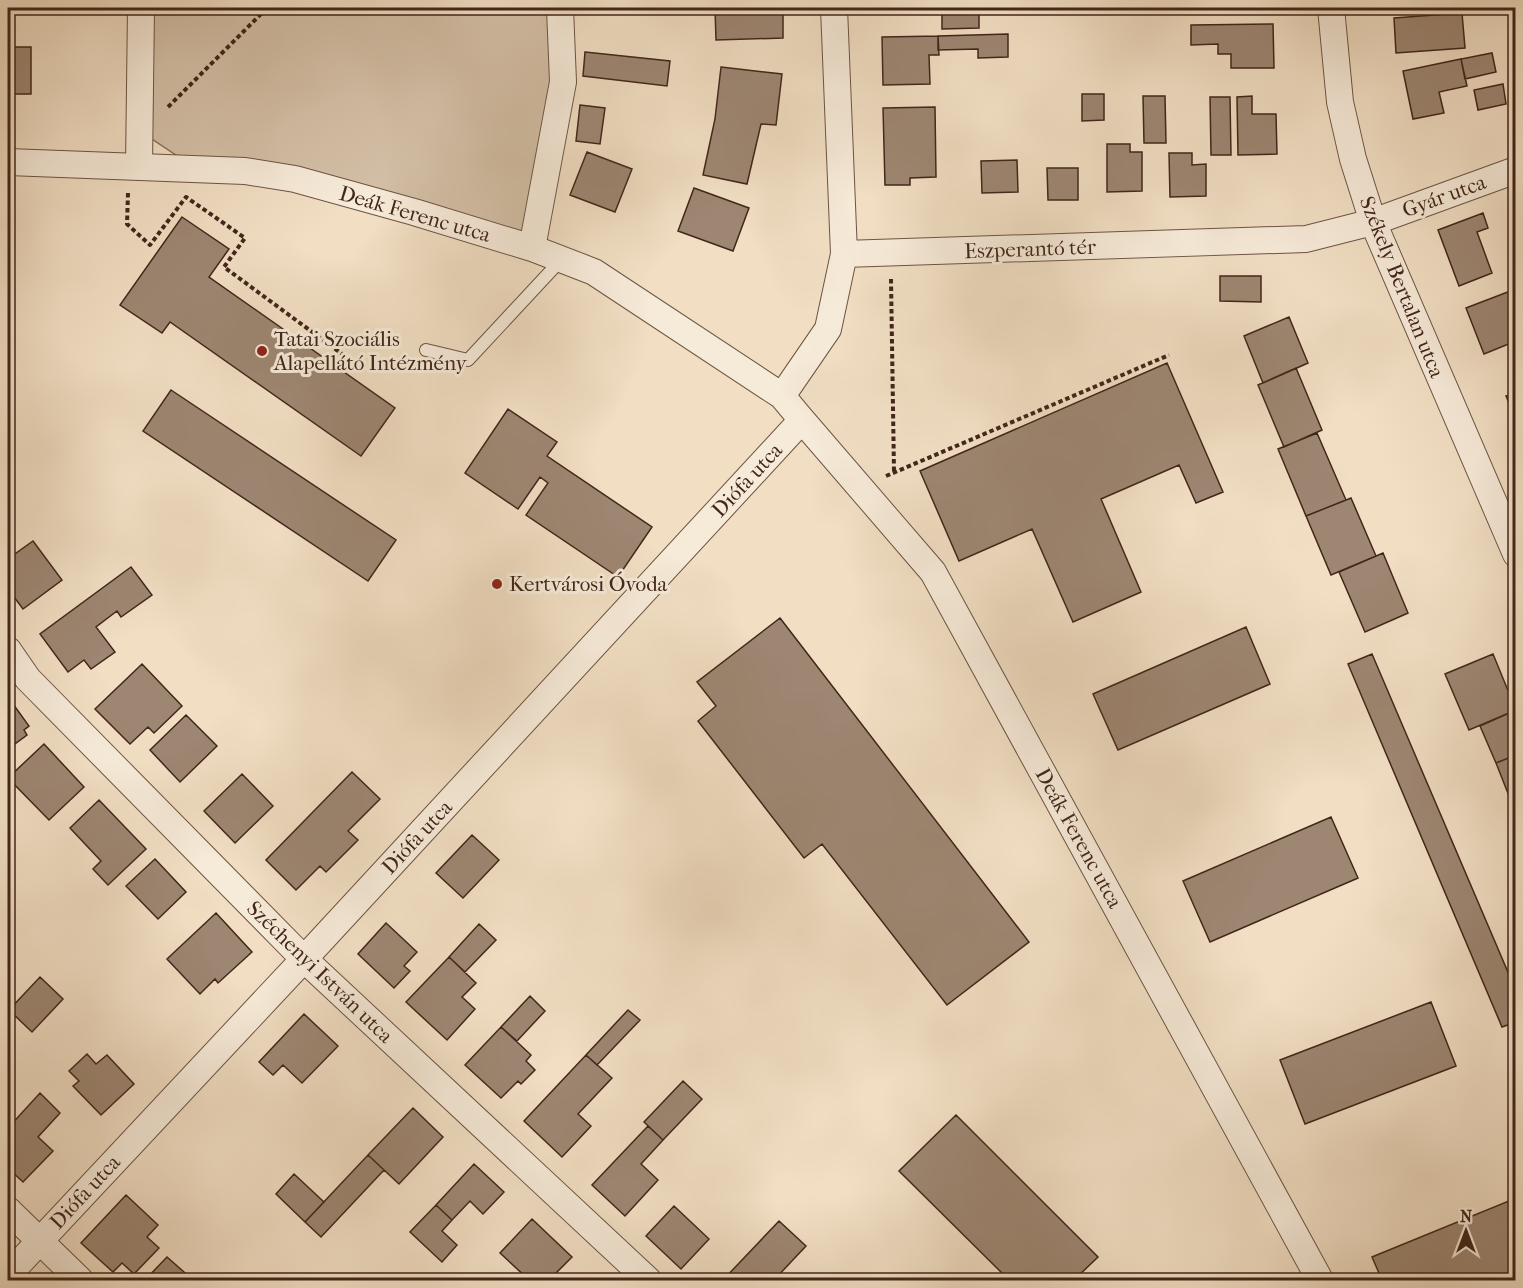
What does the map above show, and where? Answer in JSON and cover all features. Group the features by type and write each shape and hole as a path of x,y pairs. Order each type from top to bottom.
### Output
{"street":[{"path":"134,165 140,131 141,8"},
{"path":"531,248 563,82 560,8"},
{"path":"802,420 782,396 828,329 844,254 834,8"},
{"name":"Székely Bertalan utca","path":"1331,8 1340,102 1353,159 1372,222 1515,554"},
{"name":"Deák Ferenc utca","path":"8,162 245,171 295,179 531,248 594,272 782,396"},
{"name":"Gyár utca","path":"1372,222 1515,170"},
{"name":"Eszperantó tér","path":"844,254 1306,239 1372,222"},
{"name":"Deák Ferenc utca","path":"802,420 933,572 1320,1281"},
{"name":"Diófa utca","path":"8,1275 304,959 802,420"},
{"name":"Széchenyi István utca","path":"8,650 28,679 304,959 648,1281"},
{"path":"8,1210 80,1281"}],"lane":[{"path":"426,350 468,360 561,260"}],"path":[{"path":"140,131 175,101 267,8"},
{"path":"134,165 127,224 150,245 186,197 245,238 224,267 346,357 338,368"},
{"path":"890,254 894,473"},
{"path":"860,486 1169,355"}],"shaded area":[{"path":"141,8 560,8 532,248 197,169 140,131"}],"building":[{"path":"715,8 783,8 783,38 716,40"},
{"path":"979,8 979,28 942,29 942,9"},
{"path":"1462,13 1465,48 1396,53 1394,18"},
{"path":"1273,24 1274,68 1231,68 1231,54 1218,54 1218,44 1191,45 1191,25"},
{"path":"1008,34 1008,57 978,58 978,49 938,50 938,36"},
{"path":"938,36 939,55 929,55 930,84 883,85 882,37"},
{"path":"8,47 31,47 31,94 8,94"},
{"path":"585,52 670,61 667,86 583,76"},
{"path":"1492,53 1496,72 1465,79 1461,59"},
{"path":"1461,59 1467,86 1439,92 1444,113 1413,119 1403,71"},
{"path":"721,67 782,74 776,125 761,124 747,184 703,175 715,119"},
{"path":"1503,84 1506,104 1478,110 1474,90"},
{"path":"1082,94 1104,94 1104,120 1082,121"},
{"path":"1143,96 1165,96 1166,143 1144,143"},
{"path":"1252,96 1252,114 1276,114 1277,154 1238,155 1237,97"},
{"path":"1210,97 1230,97 1231,155 1211,155"},
{"path":"580,105 605,108 600,144 576,141"},
{"path":"935,107 936,177 910,178 910,185 885,185 883,108"},
{"path":"1107,144 1130,144 1130,152 1142,152 1142,191 1107,192"},
{"path":"587,152 632,169 615,212 570,195"},
{"path":"1169,153 1192,153 1192,165 1206,164 1206,196 1170,197"},
{"path":"1017,160 1018,192 982,193 981,161"},
{"path":"1047,168 1078,168 1078,200 1048,200"},
{"path":"694,188 749,208 733,251 678,231"},
{"path":"1483,213 1488,228 1477,232 1492,273 1459,286 1438,230"},
{"name":"Tatai Szociális Alapellátó Intézmény","path":"182,217 229,249 209,277 395,408 361,456 170,322 162,333 120,305"},
{"path":"1220,276 1261,276 1261,302 1220,301"},
{"path":"1513,290 1516,296 1516,341 1484,354 1466,308"},
{"path":"1289,317 1308,363 1263,383 1244,336"},
{"path":"1167,363 1223,492 1196,503 1179,465 1101,499 1141,592 1073,622 1032,529 959,561 920,471"},
{"path":"1296,368 1322,430 1284,447 1258,385"},
{"path":"171,390 396,540 368,581 143,431"},
{"path":"1516,393 1516,419 1506,396"},
{"path":"508,409 557,442 547,456 652,527 618,577 526,515 548,483 540,477 518,509 465,473"},
{"path":"1317,433 1346,500 1306,516 1278,449"},
{"path":"1351,498 1376,556 1331,575 1306,516"},
{"path":"33,541 62,580 23,609 8,589 8,559"},
{"path":"1383,553 1408,613 1365,632 1339,572"},
{"path":"131,567 152,595 121,617 117,611 96,627 115,652 91,669 84,660 68,672 40,634"},
{"path":"780,618 1029,942 947,1005 822,844 804,858 698,721 716,706 697,682"},
{"path":"1246,627 1270,684 1118,750 1093,694"},
{"path":"1372,654 1516,991 1516,1022 1502,1027 1348,664"},
{"path":"1493,654 1516,710 1469,730 1445,674"},
{"path":"142,664 182,706 154,733 148,727 130,744 95,709"},
{"path":"8,697 29,726 24,730 27,735 8,749"},
{"path":"1516,710 1516,755 1496,763 1480,726"},
{"path":"186,715 217,746 180,782 150,750"},
{"path":"44,744 84,787 49,820 8,778"},
{"path":"1516,755 1516,805 1513,806 1496,763"},
{"path":"352,772 380,799 348,831 358,840 326,872 320,866 296,890 266,860"},
{"path":"242,774 273,806 235,843 204,811"},
{"path":"99,800 146,849 108,885 93,869 101,861 70,828"},
{"path":"1331,817 1358,878 1210,942 1183,881"},
{"path":"472,835 499,860 463,898 436,873"},
{"path":"155,859 186,892 158,919 126,886"},
{"path":"216,913 252,952 218,983 215,979 200,994 167,959"},
{"path":"386,923 417,952 404,966 410,971 394,988 358,954"},
{"path":"479,924 496,940 465,972 449,957"},
{"path":"449,957 476,983 462,997 475,1009 447,1040 406,1002"},
{"path":"40,977 63,999 32,1032 9,1010"},
{"path":"530,996 545,1011 517,1041 501,1027"},
{"path":"1431,1002 1456,1066 1305,1124 1280,1060"},
{"path":"628,1010 640,1020 597,1065 586,1055"},
{"path":"304,1014 338,1046 302,1083 283,1065 273,1075 259,1062"},
{"path":"501,1027 531,1055 526,1061 535,1070 521,1084 518,1081 501,1098 465,1065"},
{"path":"87,1054 96,1064 107,1055 134,1084 101,1115 73,1086 79,1081 69,1071"},
{"path":"586,1055 612,1078 578,1114 591,1126 562,1157 524,1121"},
{"path":"683,1081 702,1099 663,1140 644,1122"},
{"path":"40,1093 60,1113 38,1137 53,1151 23,1182 8,1168 8,1128"},
{"path":"413,1108 443,1137 399,1184 368,1155"},
{"path":"956,1115 1098,1257 1074,1280 1009,1280 899,1171"},
{"path":"648,1126 663,1140 641,1164 658,1180 625,1216 592,1185"},
{"path":"368,1155 384,1170 321,1237 305,1222"},
{"path":"474,1164 504,1192 483,1214 470,1201 452,1220 436,1205"},
{"path":"294,1174 324,1202 305,1222 276,1194"},
{"path":"126,1195 158,1225 147,1237 159,1248 134,1274 122,1263 113,1272 81,1243"},
{"path":"1516,1198 1516,1270 1490,1280 1382,1280 1372,1257"},
{"path":"436,1205 452,1220 442,1231 457,1245 442,1262 410,1232"},
{"path":"674,1206 709,1239 681,1269 646,1236"},
{"path":"532,1219 572,1257 549,1280 529,1280 500,1253"},
{"path":"779,1221 806,1246 774,1280 723,1280"},
{"path":"167,1257 193,1280 145,1280"}],"place":[{"name":"Tatai Szociális Alapellátó Intézmény","path":"262,351"},
{"name":"Kertvárosi Óvoda","path":"497,584"}]}
